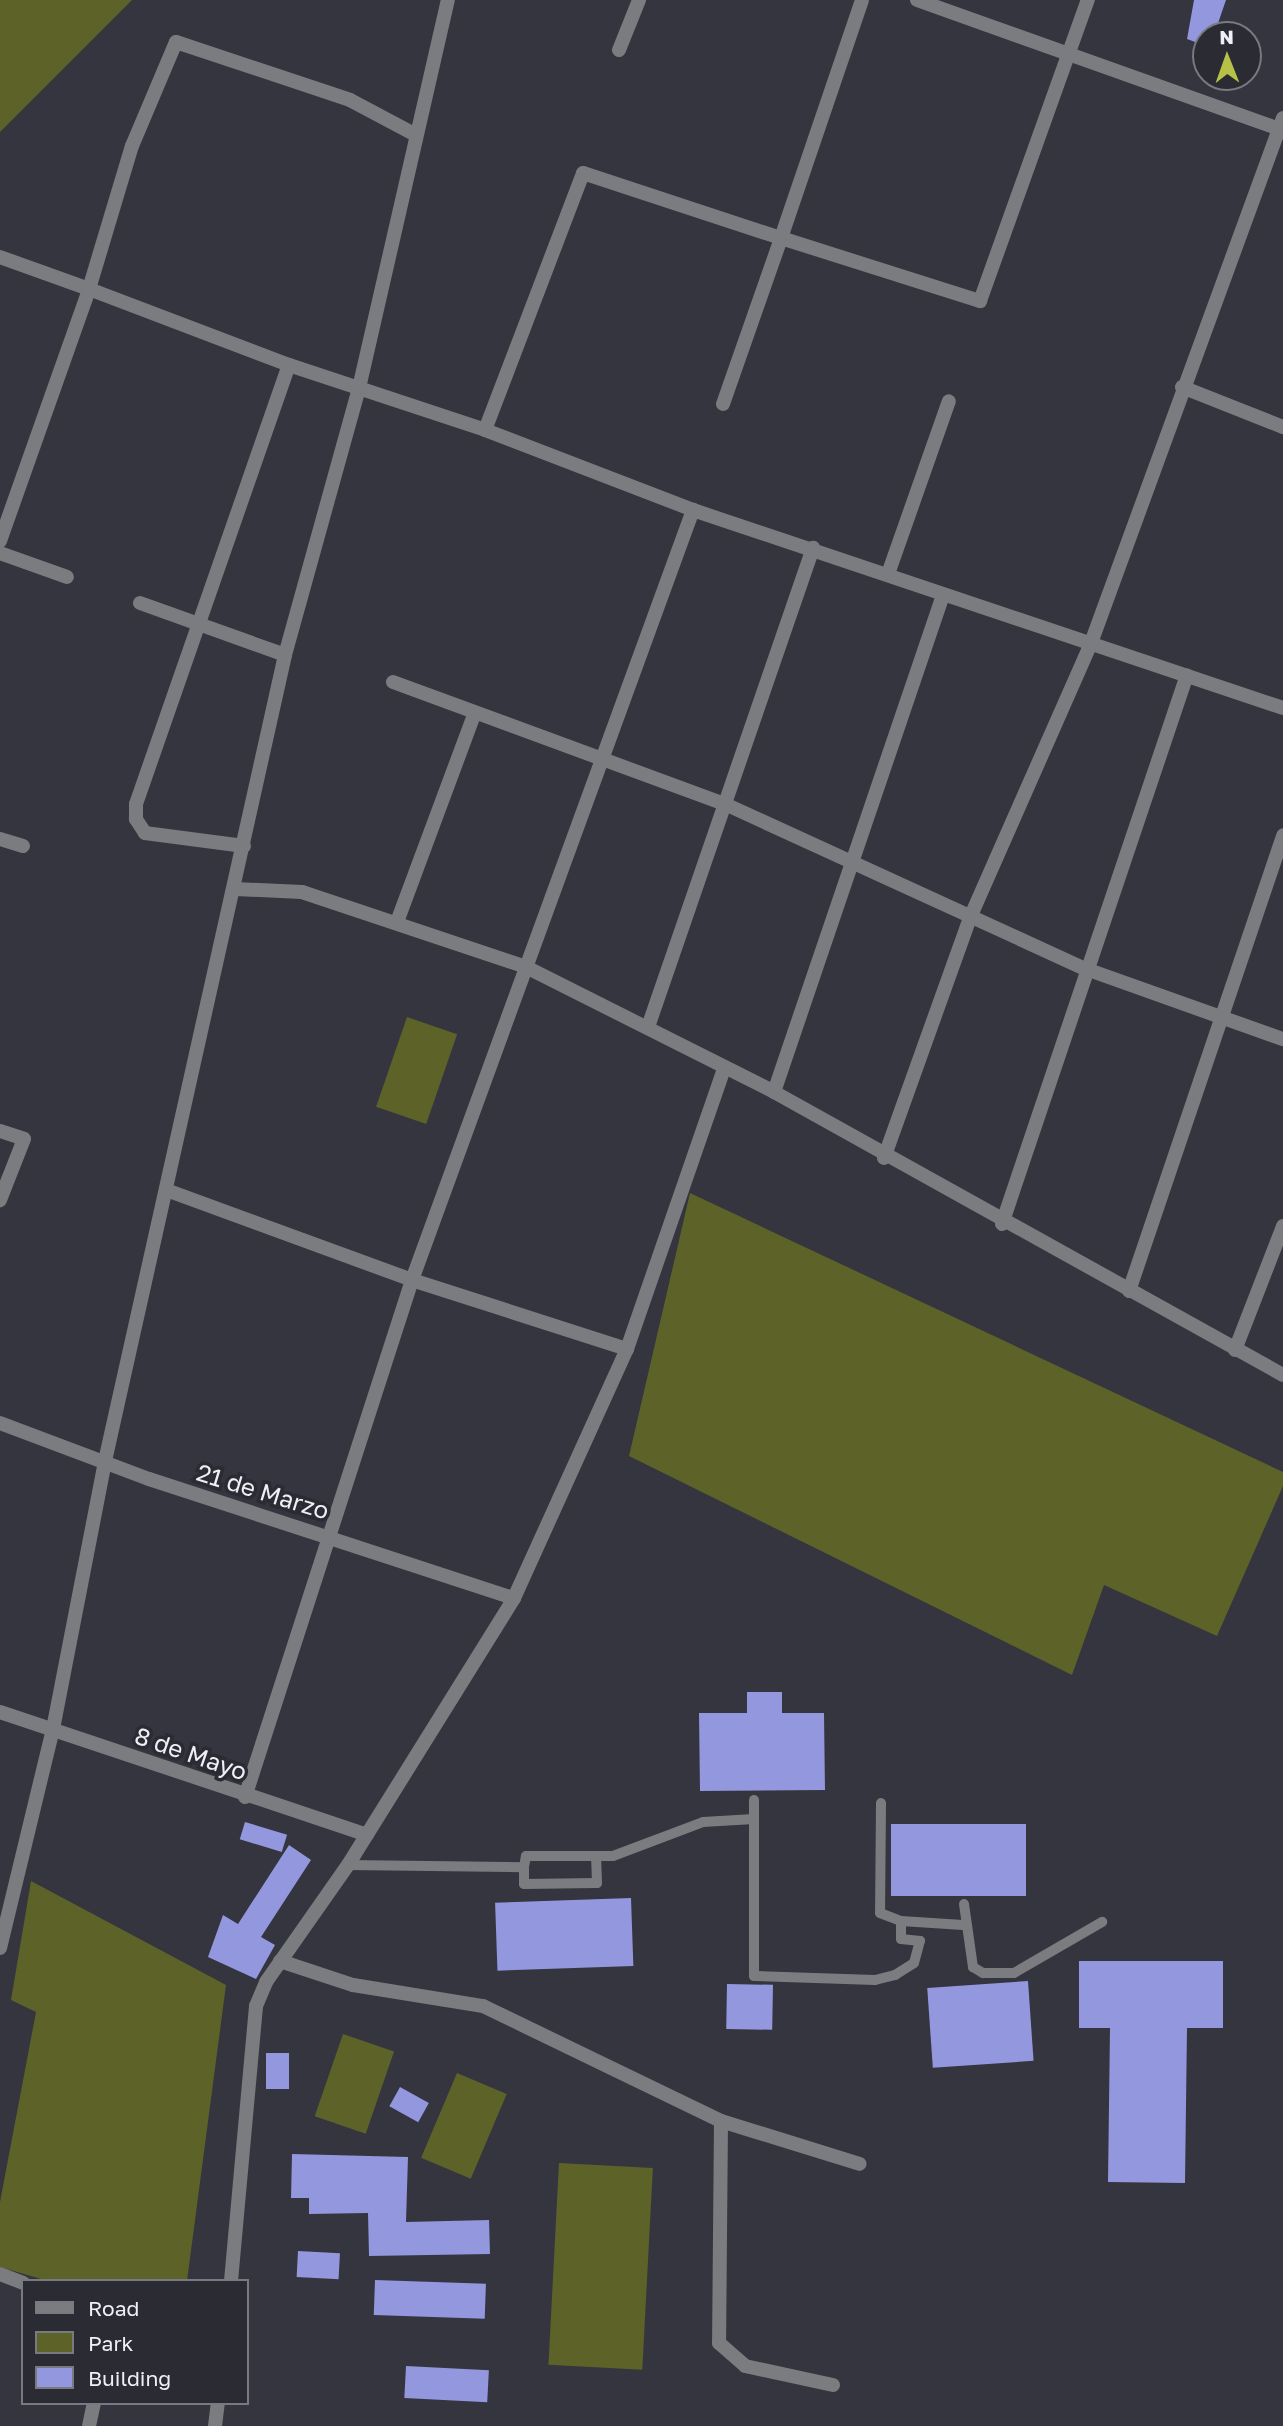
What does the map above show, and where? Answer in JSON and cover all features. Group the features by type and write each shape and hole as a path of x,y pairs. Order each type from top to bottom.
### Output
{"street":[{"path":"0,1948 53,1729 105,1461 169,1191 285,655 359,388 414,134 448,0"},
{"path":"619,50 639,0"},
{"path":"723,404 862,0"},
{"path":"884,1158 969,920 1091,643 1182,387 1282,126 917,0"},
{"path":"485,430 583,173 981,301 1088,0"},
{"path":"0,541 89,289 132,146 176,43 350,100 414,134"},
{"path":"0,257 289,365 485,430 693,510 813,548 943,595 1283,708"},
{"path":"244,846 145,833 136,820 136,804 289,365"},
{"path":"1182,387 1283,427"},
{"path":"888,574 949,401"},
{"path":"245,1797 412,1280 604,762 693,510"},
{"path":"648,1027 813,548"},
{"path":"0,553 67,577"},
{"path":"774,1092 848,861 943,595"},
{"path":"140,603 285,655"},
{"path":"1002,1224 1187,675"},
{"path":"393,682 474,715 725,804 969,920 1086,969 1219,1014 1283,1039"},
{"path":"397,922 474,715"},
{"path":"1129,1291 1219,1014 1283,835"},
{"path":"0,839 23,846"},
{"path":"235,889 302,891 526,967 774,1092 1002,1224 1283,1375"},
{"path":"231,2279 257,2006 280,1961 348,1865 514,1598 627,1349 724,1069"},
{"path":"0,1131 24,1139 0,1200"},
{"path":"169,1191 412,1280 627,1349"},
{"path":"1236,1350 1283,1226"},
{"name":"21 de Marzo","path":"0,1423 105,1461 514,1598"},
{"name":"8 de Mayo","path":"0,1712 245,1797 367,1835"},
{"path":"280,1961 353,1985 483,2006 721,2121 860,2164"},
{"path":"721,2121 719,2343 745,2366 833,2385"},
{"path":"0,2273 21,2282"},
{"path":"89,2426 93,2405"},
{"path":"215,2426 218,2405"}],"lane":[{"path":"754,1800 754,1976 875,1980 914,1963 920,1941 920,1922"},
{"path":"881,1803 880,1913 901,1921 963,1925"},
{"path":"596,1856 597,1882 524,1884 526,1856 596,1856 672,1838 703,1822 754,1819"},
{"path":"348,1865 524,1867"},
{"path":"964,1904 963,1925 974,1967 983,1973 1014,1973 1102,1922"},
{"path":"901,1921 901,1939 920,1941"}],"green space":[{"path":"0,0 132,0 0,132"},
{"path":"407,1017 457,1034 426,1124 376,1107"},
{"path":"690,1193 1283,1472 1283,1486 1217,1636 1104,1585 1072,1675 629,1456"},
{"path":"31,1881 226,1985 187,2279 41,2279 0,2267 0,2202 36,2012 11,2000"},
{"path":"343,2034 394,2052 366,2134 315,2116"},
{"path":"457,2073 507,2094 471,2179 421,2158"},
{"path":"559,2163 653,2168 642,2370 548,2365"}],"building":[{"path":"1194,0 1226,0 1219,21 1192,21 1192,41 1187,39"},
{"path":"747,1692 782,1692 782,1713 824,1713 825,1790 700,1791 699,1713 747,1713"},
{"path":"245,1822 287,1835 282,1852 240,1839"},
{"path":"891,1824 1026,1824 1026,1896 891,1896"},
{"path":"289,1845 311,1860 261,1937 275,1945 256,1979 208,1957 223,1915 238,1924"},
{"path":"631,1898 633,1966 497,1971 495,1903"},
{"path":"1079,1961 1223,1961 1223,2028 1187,2028 1185,2183 1108,2182 1110,2028 1079,2028"},
{"path":"1028,1981 1034,2061 933,2068 927,1988"},
{"path":"727,1984 773,1985 772,2030 726,2029"},
{"path":"266,2053 289,2053 289,2089 266,2089"},
{"path":"400,2087 429,2103 418,2122 389,2106"},
{"path":"292,2154 408,2157 406,2222 489,2220 490,2254 369,2256 368,2213 309,2214 309,2198 291,2198"},
{"path":"298,2251 340,2253 339,2279 297,2277"},
{"path":"375,2280 486,2284 485,2319 374,2315"},
{"path":"406,2366 489,2370 487,2402 404,2398"}]}
